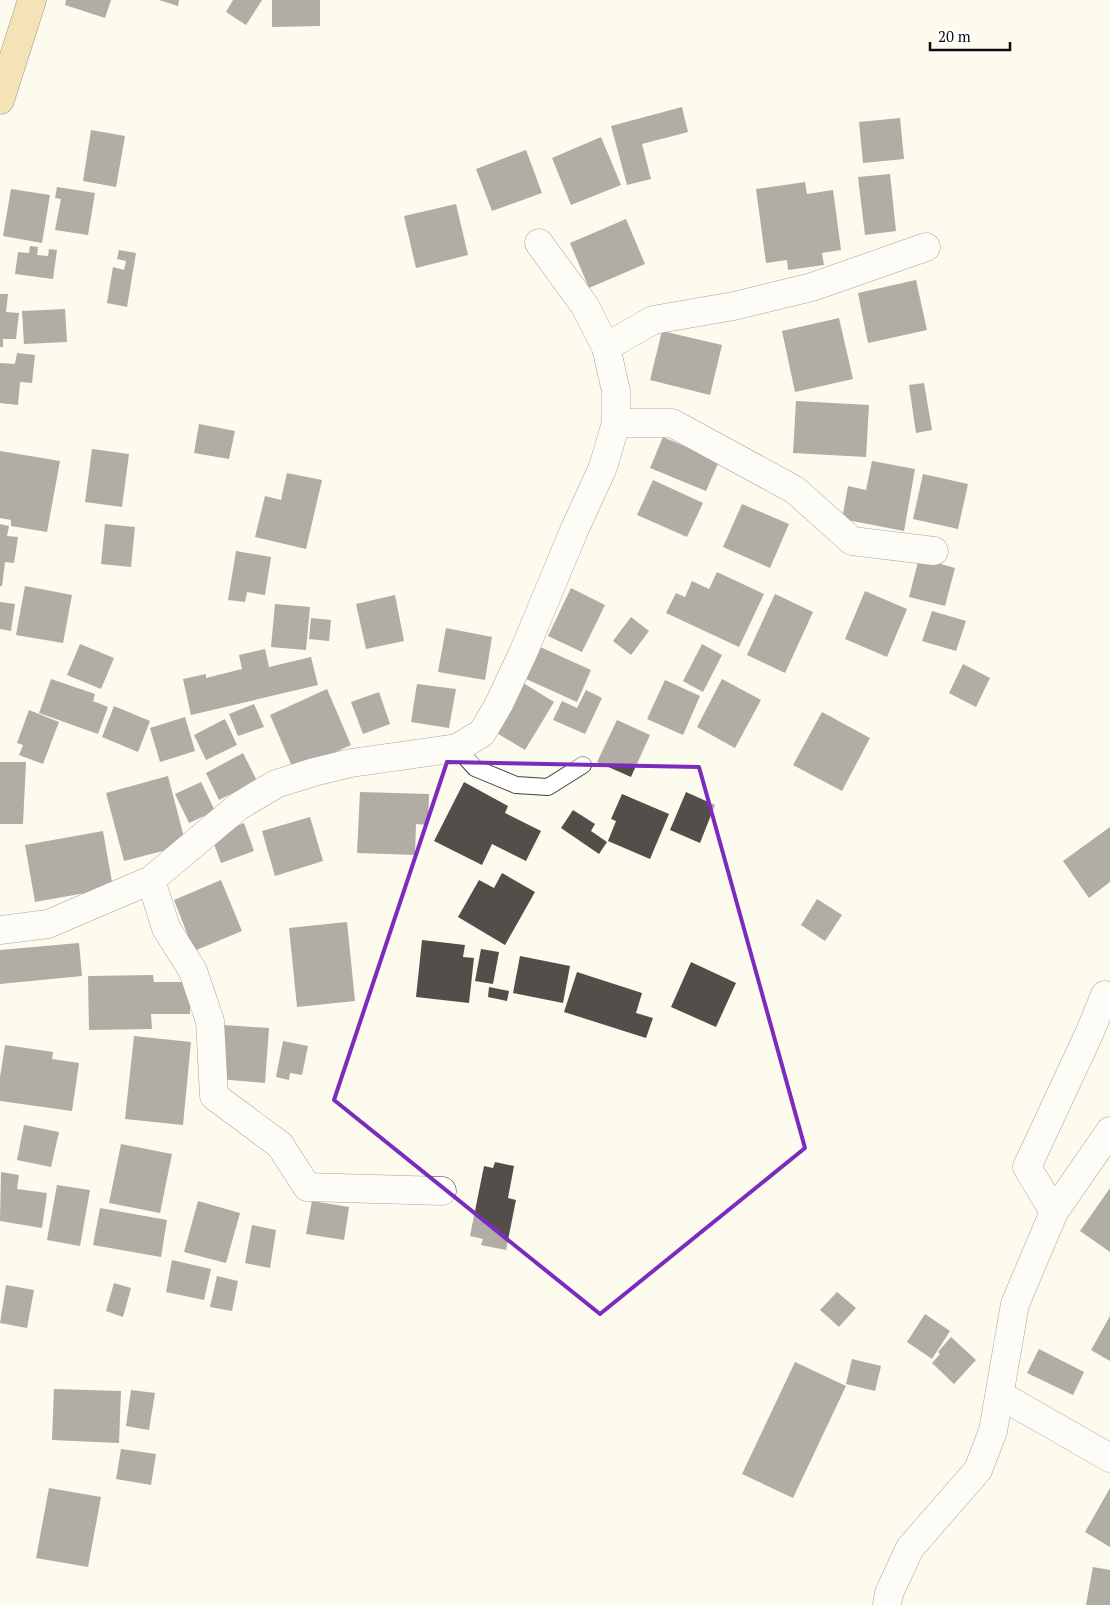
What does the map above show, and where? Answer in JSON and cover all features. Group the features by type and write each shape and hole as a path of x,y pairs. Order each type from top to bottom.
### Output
{"main road":[{"path":"0,100 32,0"}],"street":[{"path":"0,930 48,924 151,880 240,806 276,784 352,763 457,748 482,733 499,704 603,467 616,423 616,391 606,347 585,306 539,244"},
{"path":"606,347 653,320 734,306 812,287 926,247"},
{"path":"616,423 672,423 795,490 852,541 934,551"},
{"path":"151,880 166,928 193,971 210,1021 214,1096 280,1144 307,1186 442,1191"},
{"path":"1054,1212 1027,1167 1089,1034 1105,995"},
{"path":"887,1605 889,1593 910,1548 978,1470 993,1431 1015,1304 1054,1212 1110,1131"},
{"path":"1000,1395 1110,1458"}],"lane":[{"path":"457,748 475,768 516,785 548,787 583,765"}],"highlighted area":[{"path":"447,762 699,767 805,1148 600,1314 334,1100"}],"building":[{"path":"66,0 111,0 105,18 65,5"},
{"path":"159,0 179,0 178,6"},
{"path":"233,0 262,0 246,25 226,12"},
{"path":"272,0 320,0 320,26 272,27"},
{"path":"682,107 688,132 642,144 651,179 627,185 611,126"},
{"path":"900,118 904,159 863,163 859,122"},
{"path":"91,130 125,136 116,187 83,181"},
{"path":"601,137 621,185 571,205 552,158"},
{"path":"526,150 542,193 492,211 476,169"},
{"path":"890,174 896,231 865,235 858,177"},
{"path":"805,182 807,194 833,190 841,250 822,253 824,265 788,270 787,260 766,263 756,189"},
{"path":"57,187 95,193 88,235 55,230 61,199 55,198"},
{"path":"11,189 50,195 42,243 3,236"},
{"path":"456,204 468,255 416,268 404,216"},
{"path":"626,219 645,264 589,288 570,243"},
{"path":"30,246 38,247 37,255 48,256 49,249 57,250 53,279 15,274 18,252 29,253"},
{"path":"119,250 136,253 127,307 107,303 113,267 124,270 126,261 117,259"},
{"path":"916,280 927,330 868,343 858,293"},
{"path":"0,294 8,294 6,312 19,313 16,339 3,339 3,347 0,347"},
{"path":"65,309 67,342 24,344 22,311"},
{"path":"839,318 853,379 795,392 782,331"},
{"path":"662,331 722,345 710,395 650,380"},
{"path":"17,353 35,355 32,383 20,382 18,405 0,403 0,363 15,364"},
{"path":"924,383 932,430 916,433 909,385"},
{"path":"796,401 869,405 866,457 793,453"},
{"path":"199,424 235,431 229,459 194,453"},
{"path":"663,437 719,461 706,491 650,468"},
{"path":"92,449 129,454 122,507 85,502"},
{"path":"0,451 60,461 47,532 11,526 11,520 0,518"},
{"path":"872,461 915,469 904,531 842,519 848,486 866,490"},
{"path":"287,473 322,480 306,549 255,537 265,496 281,500"},
{"path":"923,474 968,484 958,529 913,519"},
{"path":"653,480 703,503 687,537 637,515"},
{"path":"742,504 789,524 770,568 723,547"},
{"path":"0,524 9,526 7,536 18,537 14,563 5,562 2,586 0,586"},
{"path":"105,524 135,527 131,567 101,564"},
{"path":"236,551 271,557 265,595 247,592 245,602 228,600"},
{"path":"919,558 955,568 945,606 909,597"},
{"path":"717,572 764,594 739,647 666,613 676,593 685,597 692,581 709,589"},
{"path":"25,586 72,595 63,643 16,635"},
{"path":"571,588 605,605 582,652 548,636"},
{"path":"865,591 907,609 887,657 845,639"},
{"path":"775,594 813,612 785,673 747,655"},
{"path":"395,595 404,641 366,649 356,604"},
{"path":"0,602 15,604 11,631 0,629"},
{"path":"275,604 310,607 306,650 271,647"},
{"path":"932,611 966,621 956,651 922,641"},
{"path":"631,617 649,631 631,655 613,641"},
{"path":"311,618 331,620 329,641 309,639"},
{"path":"446,628 492,637 485,680 438,672"},
{"path":"80,644 114,658 101,689 67,675"},
{"path":"702,644 722,655 703,692 683,681"},
{"path":"538,646 591,670 577,702 524,678"},
{"path":"265,649 269,667 311,657 318,685 191,715 183,679 206,674 206,678 242,669 239,655"},
{"path":"963,664 990,678 976,707 949,693"},
{"path":"51,679 95,694 93,701 108,707 98,734 39,713"},
{"path":"722,679 761,700 735,748 697,727"},
{"path":"665,680 700,696 683,735 647,719"},
{"path":"520,681 554,702 525,750 490,729"},
{"path":"417,684 456,689 449,728 411,722"},
{"path":"327,689 351,745 294,771 270,715"},
{"path":"586,690 602,698 585,734 553,720 562,701 577,708"},
{"path":"379,692 390,724 363,734 351,702"},
{"path":"254,704 264,727 238,736 229,714"},
{"path":"114,706 150,721 138,752 102,737"},
{"path":"29,710 59,722 43,764 19,755 23,745 17,743"},
{"path":"822,712 870,738 842,791 793,765"},
{"path":"185,717 195,751 160,762 150,728"},
{"path":"225,719 237,745 206,760 194,735"},
{"path":"617,720 650,735 631,777 597,762"},
{"path":"243,753 257,781 219,800 206,773"},
{"path":"0,762 26,762 23,824 0,824"},
{"path":"168,776 186,845 124,861 106,793"},
{"path":"201,782 215,811 189,823 175,794"},
{"path":"464,782 508,806 505,813 541,831 526,861 492,844 482,865 434,841"},
{"path":"360,792 429,794 428,825 416,824 415,855 357,853"},
{"path":"686,792 715,805 700,843 670,830"},
{"path":"622,794 669,814 650,859 608,841 616,821 611,819"},
{"path":"573,810 595,824 591,831 607,842 599,854 561,828"},
{"path":"310,817 323,861 275,876 262,831"},
{"path":"244,823 254,851 221,863 211,836"},
{"path":"1110,827 1110,882 1089,898 1063,861"},
{"path":"103,831 113,888 35,902 25,845"},
{"path":"502,873 535,892 505,945 458,917 479,880 494,888"},
{"path":"221,880 242,931 194,951 174,900"},
{"path":"817,899 842,915 825,941 801,925"},
{"path":"347,922 355,1001 297,1007 289,928"},
{"path":"422,940 465,945 463,957 474,958 469,1003 416,997"},
{"path":"79,943 82,976 0,984 0,950"},
{"path":"481,949 499,952 493,984 475,981"},
{"path":"520,956 570,966 563,1003 513,993"},
{"path":"691,962 736,983 716,1027 671,1007"},
{"path":"577,972 642,993 636,1013 653,1018 646,1038 564,1012"},
{"path":"153,975 154,982 190,982 190,1014 151,1014 152,1029 89,1030 88,976"},
{"path":"489,987 509,991 507,1001 488,997"},
{"path":"224,1025 269,1028 265,1083 219,1079"},
{"path":"134,1036 191,1042 183,1125 125,1119"},
{"path":"283,1041 308,1046 302,1075 290,1073 289,1080 276,1077"},
{"path":"5,1045 53,1052 52,1059 79,1063 72,1111 0,1101 0,1077"},
{"path":"24,1125 59,1132 51,1167 17,1160"},
{"path":"121,1144 172,1154 160,1213 109,1203"},
{"path":"495,1162 514,1166 508,1198 516,1200 506,1250 481,1245 483,1239 470,1236 484,1166 493,1168"},
{"path":"1,1172 19,1175 17,1189 47,1193 42,1228 0,1221"},
{"path":"57,1185 90,1190 80,1246 47,1240"},
{"path":"1110,1188 1110,1252 1080,1231"},
{"path":"198,1201 240,1213 226,1263 184,1252"},
{"path":"312,1201 349,1207 344,1240 306,1234"},
{"path":"100,1208 167,1220 161,1257 93,1245"},
{"path":"252,1225 276,1230 270,1268 245,1263"},
{"path":"172,1260 211,1269 204,1300 166,1292"},
{"path":"217,1276 238,1281 232,1311 210,1307"},
{"path":"114,1283 131,1288 123,1317 106,1311"},
{"path":"6,1285 34,1290 27,1328 0,1323"},
{"path":"837,1292 856,1308 839,1327 820,1310"},
{"path":"925,1314 950,1331 932,1359 907,1342"},
{"path":"1110,1316 1110,1361 1091,1350"},
{"path":"951,1337 976,1360 954,1384 932,1363 940,1354 938,1352"},
{"path":"1039,1349 1084,1372 1073,1395 1027,1373"},
{"path":"852,1359 881,1366 875,1391 846,1384"},
{"path":"795,1362 846,1386 793,1498 742,1474"},
{"path":"54,1389 121,1391 119,1443 52,1440"},
{"path":"131,1390 155,1393 149,1430 126,1426"},
{"path":"121,1449 156,1454 151,1485 116,1479"},
{"path":"49,1488 101,1497 88,1567 36,1558"},
{"path":"1110,1488 1110,1547 1085,1532"},
{"path":"1093,1567 1110,1570 1110,1605 1086,1605"}]}
